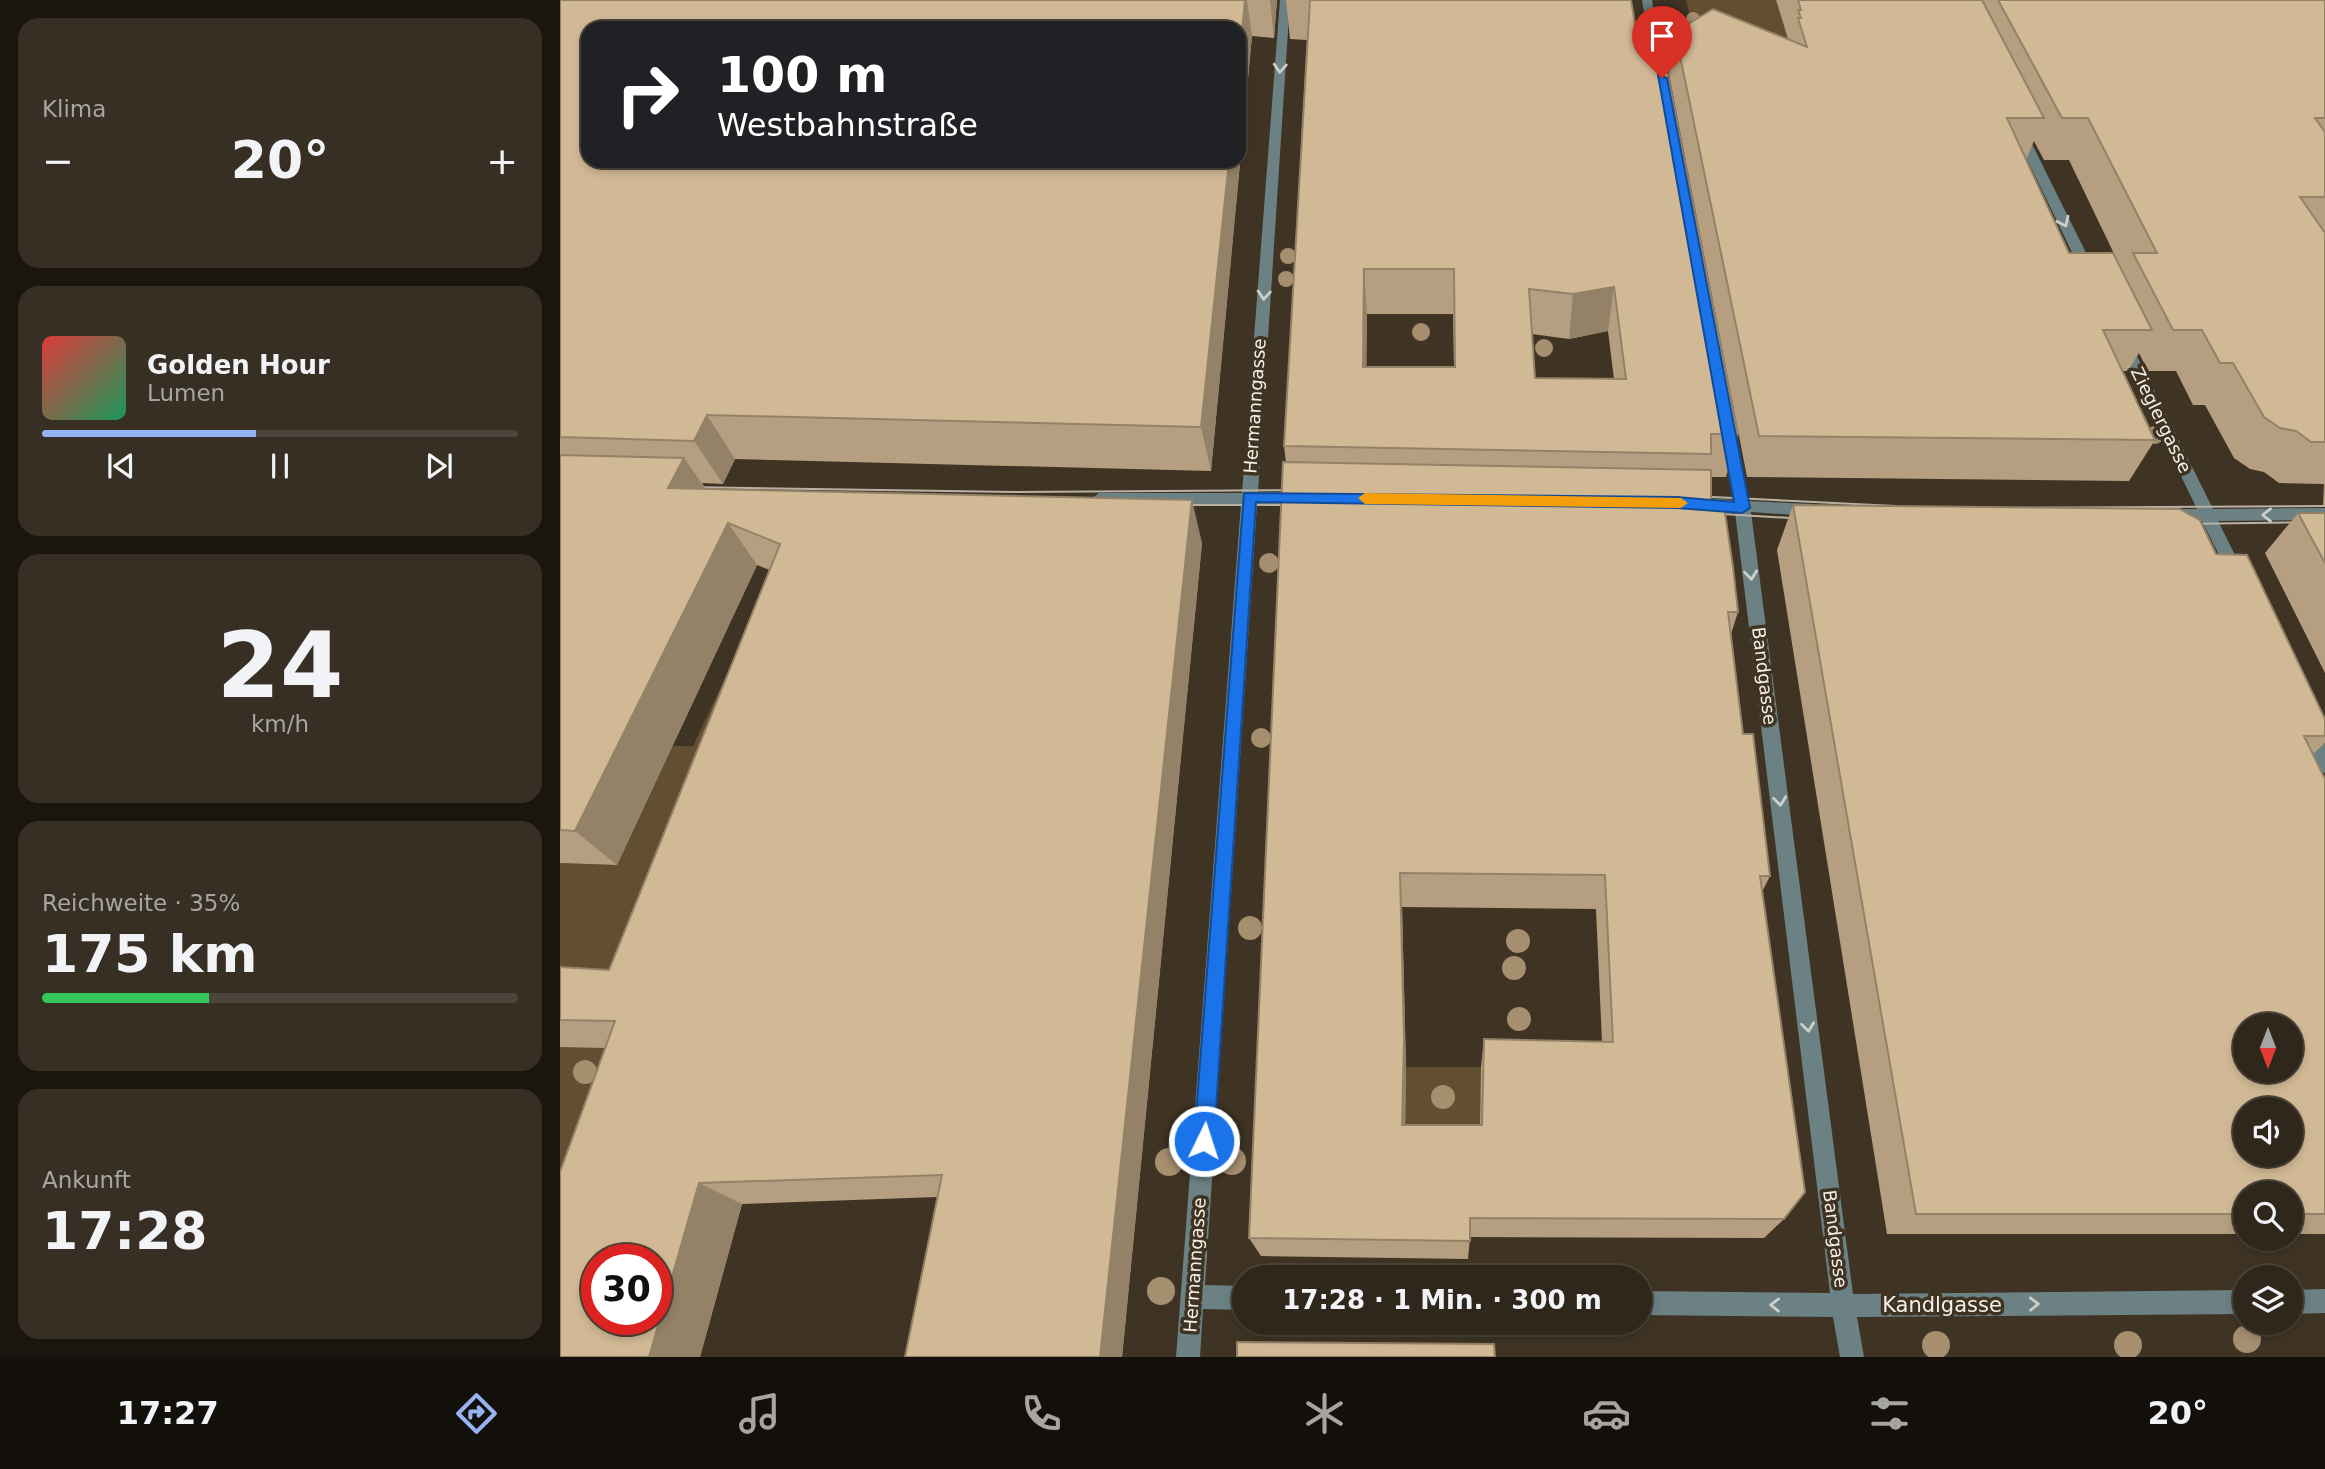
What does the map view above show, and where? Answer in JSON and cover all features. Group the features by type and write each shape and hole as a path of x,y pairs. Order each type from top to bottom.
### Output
{"street":[{"name":"Hermanngasse","path":"1188,1357 1285,0"},
{"path":"1647,0 1662,78"},
{"path":"2016,123 2096,287"},
{"name":"Zieglergasse","path":"2113,323 2247,596"},
{"name":"Bandgasse","path":"1725,413 1742,508 1843,1306 1852,1357"},
{"path":"1084,499 1318,498"},
{"path":"1677,503 1822,511"},
{"path":"2148,515 2325,514"},
{"path":"2303,717 2325,765"},
{"path":"1193,1297 1232,1298"},
{"path":"2303,1302 2325,1301"},
{"name":"Kandlgasse","path":"1652,1303 1843,1306 2233,1302"}],"shaded area":[{"path":"1686,0 1776,0 1791,49 1698,49"},
{"path":"743,640 653,1000 560,995 560,863 617,865 673,746 693,746"},
{"path":"560,1044 635,1048 560,1241"},
{"path":"1363,1067 1481,1067 1480,1170 1405,1149"}],"building":[{"path":"560,0 1245,0 1243,21 581,21 581,168 1228,168 1201,427 707,415 694,441 560,437"},
{"path":"1310,0 1631,0 1640,52 1661,39 1738,434 1711,434 1711,454 1284,446","holes":["1364,269 1454,269 1455,367 1363,367","1614,287 1626,379 1535,378 1529,289 1573,294"]},
{"path":"1798,0 1982,0 2044,118 2007,118 2069,253 2113,253 2152,330 2103,330 2155,440 1759,436 1675,32 1713,9 1807,47 1798,18 1801,18 1798,10 1801,10"},
{"path":"1998,0 2325,0 2325,118 2315,118 2325,132 2325,197 2300,197 2325,233 2325,442 2311,442 2296,431 2280,428 2264,417 2233,363 2220,363 2202,330 2173,330 2133,253 2157,253 2088,118 2062,118"},
{"path":"560,455 684,458 668,488 1192,500 1100,1357 905,1357 942,1175 699,1183 672,1277 672,1244 581,1244 581,1335 655,1335 649,1357 560,1357 560,1172 615,1021 560,1020 560,967 609,970 780,544 728,523 575,831 560,830"},
{"path":"1283,462 1711,470 1711,506 1724,506 1733,567 1738,612 1728,612 1743,734 1753,734 1770,876 1760,876 1805,1192 1784,1219 1470,1218 1470,1241 1249,1238","holes":["1400,873 1605,875 1613,1042 1484,1039 1482,1125 1402,1125 1404,1039"]},
{"path":"1793,505 2180,509 2200,520 2216,554 2247,555 2325,719 2325,736 2304,736 2325,779 2325,1214 2303,1214 2303,1181 2233,1181 2233,1214 1916,1214"},
{"path":"2298,513 2325,513 2325,563"},
{"path":"1237,1342 1494,1344 1495,1357 1237,1357"}],"tram line":[{"path":"684,487 1014,492 1300,490"},
{"path":"1692,496 1895,506"},
{"path":"1174,505 1300,505"},
{"path":"2007,508 2325,506"},
{"path":"1706,513 1807,519"},
{"path":"2182,524 2325,522"}],"slow traffic":[{"path":"1365,498 1681,503"}],"route":[{"path":"1204,1141 1249,497 1677,503 1742,508 1662,78"}]}
